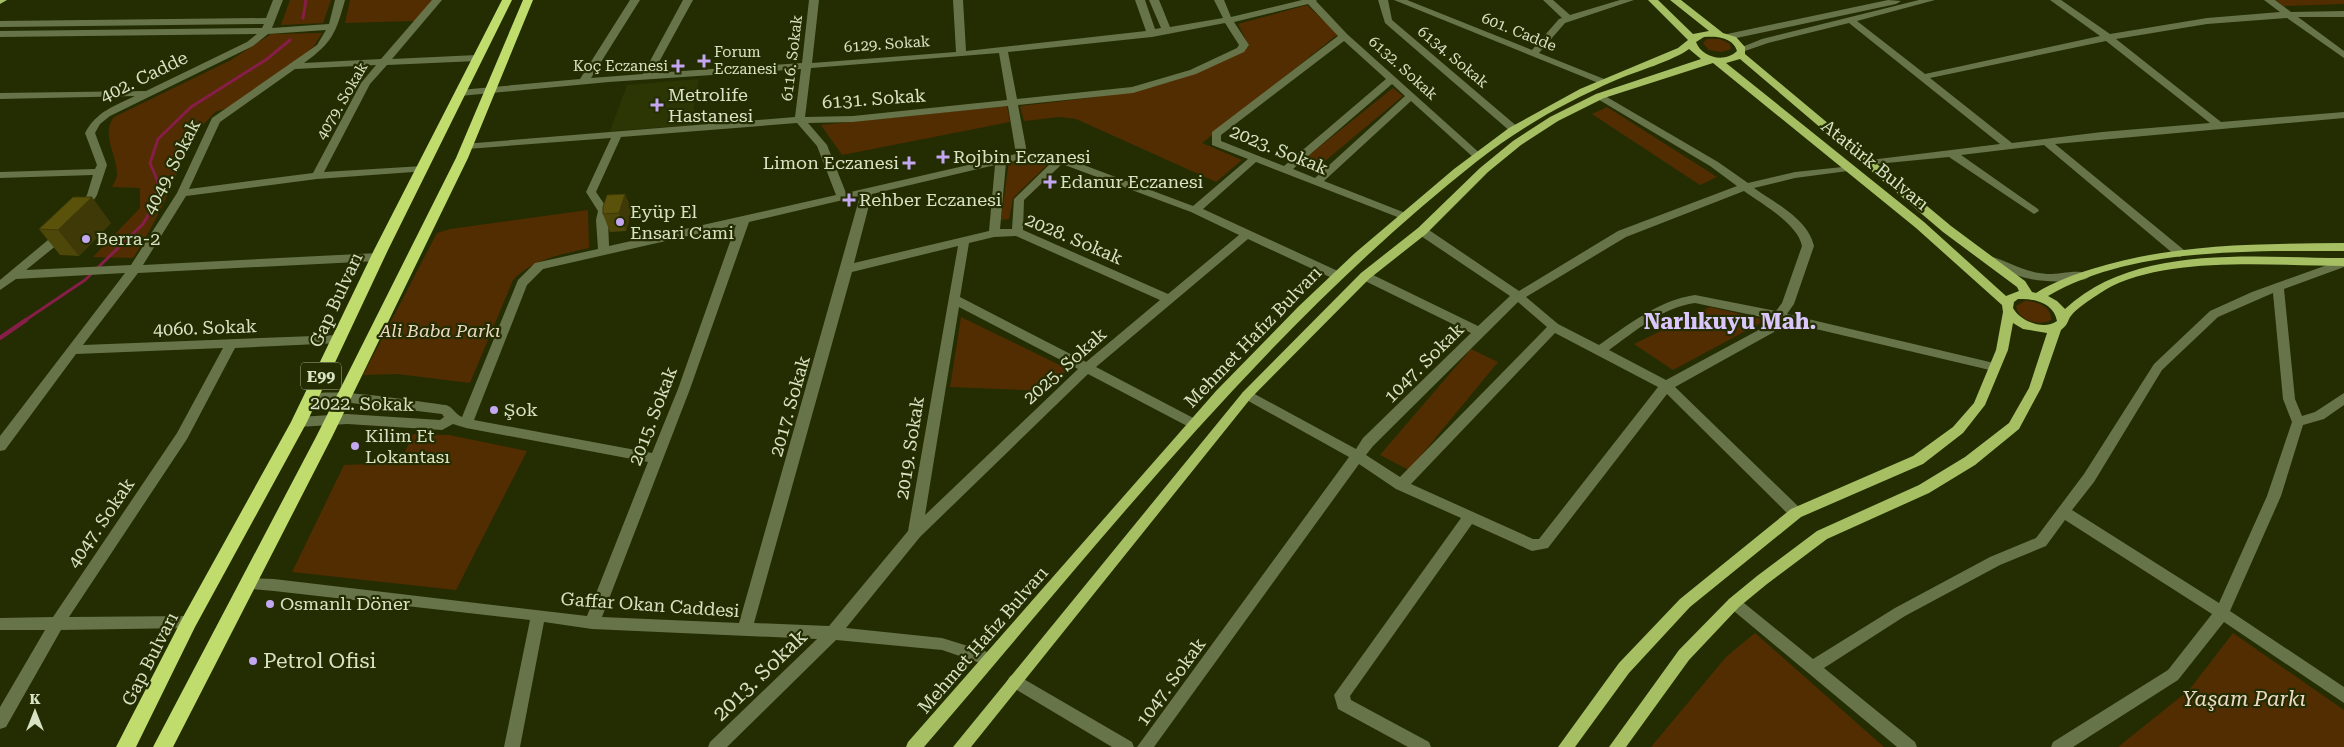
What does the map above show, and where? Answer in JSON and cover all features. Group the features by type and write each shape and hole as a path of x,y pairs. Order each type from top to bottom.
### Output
{"highway":[{"name":"Gap Bulvarı","path":"126,747 189,622 300,422 378,257 506,0"},
{"name":"E99","path":"163,747 332,420 467,146 528,0"}],"main road":[{"path":"1653,0 1692,40"},
{"path":"1674,0 1723,36"},
{"name":"Mehmet Hafız Bulvarı","path":"914,747 988,659 1229,384 1336,276 1404,216 1478,156 1515,130 1601,81 1681,50 1692,40 1703,34 1723,36"},
{"name":"Atatürk Bulvarı","path":"1723,36 1737,42 1741,52 1947,229 2021,284 2033,296 2052,304 2064,317"},
{"name":"Atatürk Bulvarı","path":"1692,40 1691,46 1698,53 1714,59 1955,255 2021,323 2039,329 2055,329"},
{"name":"Mehmet Hafız Bulvarı","path":"961,747 1247,395 1365,276 1422,231 1484,170 1517,143 1554,119 1600,96 1714,59 1728,60 1741,52"},
{"path":"1566,747 1624,668 1685,603 1796,513 1918,460 1958,430 1979,404 2002,350 2008,308 2012,297 2033,296 2052,287 2108,267 2180,253 2224,248 2344,248"},
{"path":"1617,747 1684,655 1734,603 1822,535 1924,489 1970,461 2014,426 2035,388 2055,329 2064,322 2064,317 2076,304 2123,277 2194,263 2344,263"}],"street":[{"path":"268,26 278,0"},
{"name":"4049. Sokak","path":"0,446 135,268 182,193 216,120 320,47 333,27 340,0"},
{"name":"4079. Sokak","path":"317,176 366,83 437,0"},
{"path":"583,82 635,0"},
{"path":"646,77 688,0"},
{"name":"6116. Sokak","path":"814,0 800,120 822,145 842,197"},
{"path":"958,0 961,54"},
{"path":"1140,0 1152,34"},
{"path":"1154,0 1167,32"},
{"path":"1219,0 1229,22"},
{"name":"6129. Sokak","path":"460,93 646,77 1003,51 1152,34 1229,22 1311,0"},
{"name":"6132. Sokak","path":"1311,0 1344,36 1478,156"},
{"name":"6134. Sokak","path":"1383,0 1388,21 1515,130"},
{"name":"601. Cadde","path":"1399,0 1601,81"},
{"path":"1548,0 1568,18"},
{"path":"1533,54 1562,21 1629,0"},
{"path":"1723,36 1868,3 1901,0"},
{"path":"1741,52 1765,41 1852,21 1930,0"},
{"path":"2055,0 2109,38 2216,124"},
{"path":"2269,0 2344,55"},
{"path":"1924,77 2109,38 2208,21 2288,14 2344,14"},
{"path":"1852,21 2008,145"},
{"name":"6131. Sokak","path":"467,146 800,120 853,119 1133,90 1193,72 1241,50 1244,45 1229,22"},
{"path":"0,24 333,27"},
{"path":"0,34 268,26"},
{"name":"402. Cadde","path":"0,286 73,224 92,195 98,172 102,166 90,133 96,122 106,114 250,44 268,26"},
{"name":"2023. Sokak","path":"1344,36 1216,134 1216,142 1314,183 1404,216"},
{"path":"1003,51 1011,104 1022,156"},
{"path":"295,66 477,58"},
{"path":"1285,170 1392,79"},
{"path":"0,96 149,93"},
{"path":"1314,183 1411,96"},
{"path":"1247,395 1358,456 1400,485 1532,545 1543,544 1666,386 1770,329 1788,304 1808,246 1806,236 1792,221 1714,164 1600,96"},
{"path":"1870,163 2102,135 2216,124 2344,115"},
{"path":"2331,116 2344,126"},
{"path":"604,250 602,220 604,211 592,192 617,135"},
{"path":"2048,143 2180,253"},
{"path":"1951,153 2034,211"},
{"path":"466,423 522,283 539,266 1022,156 1037,155 1060,160 1195,210 1336,276"},
{"path":"1195,210 1256,158"},
{"path":"994,233 1001,160"},
{"path":"1017,232 1019,199 1060,160"},
{"name":"1047. Sokak","path":"1145,747 1368,442 1518,296 1622,234 1730,190 1795,175 1848,168"},
{"path":"182,193 317,176 423,169"},
{"path":"0,175 98,172"},
{"name":"2017. Sokak","path":"745,630 867,192"},
{"name":"2015. Sokak","path":"592,624 684,389 744,219"},
{"path":"1422,231 1518,296 1554,327 1666,386 1796,513"},
{"name":"2028. Sokak","path":"847,269 994,233 1017,232 1168,298"},
{"name":"2025. Sokak","path":"915,533 1088,367 1168,298 1247,234"},
{"name":"2019. Sokak","path":"833,633 915,533 964,241"},
{"path":"0,276 378,257"},
{"path":"1987,258 2026,275 2048,278 2084,276"},
{"path":"1812,668 1900,612 1995,561 2041,542 2089,478 2158,367 2214,314 2278,287 2344,263"},
{"path":"1365,276 1480,332"},
{"path":"2059,747 2173,675 2222,613 2274,496 2298,422 2290,399 2278,287"},
{"path":"954,299 1088,367 1194,424"},
{"path":"1599,351 1652,316 1685,299 1779,316 1994,367"},
{"path":"1400,485 1554,327"},
{"name":"4060. Sokak","path":"73,350 340,339"},
{"name":"4047. Sokak","path":"0,722 57,623 182,436 231,344"},
{"path":"311,398 343,397 446,410 452,418 466,423 657,459"},
{"path":"2298,422 2319,416 2344,398"},
{"name":"2022. Sokak","path":"300,422 332,420 442,425 452,418"},
{"path":"2064,512 2222,613 2344,696"},
{"path":"1422,747 1344,704 1342,694 1470,516"},
{"name":"Gaffar Okan Caddesi","path":"247,584 274,585 538,615 592,624 833,633 942,644 988,659"},
{"path":"1734,603 1909,747"},
{"path":"512,747 538,615"},
{"path":"0,624 189,622"},
{"name":"2013. Sokak","path":"716,747 833,633"},
{"path":"1015,681 1126,747"}],"shaded area":[{"name":"Metrolife Hastanesi","path":"699,79 691,125 610,131 627,85"}],"green space":[{"path":"290,0 331,0 323,23 281,25"},
{"path":"350,0 433,0 415,21 345,23"},
{"path":"2276,0 2344,0 2344,4 2283,6"},
{"path":"1307,5 1338,34 1202,143 1242,160 1216,182 1076,119 1059,117 1024,121 1020,106 1118,94 1142,89 1166,83 1222,62 1249,46 1238,24"},
{"path":"322,33 314,46 302,57 230,107 215,112 181,149 185,154 174,181 155,220 133,258 93,257 140,208 140,188 112,187 117,176 117,168 109,138 110,124 114,117 231,60 271,34"},
{"path":"1707,39 1720,39 1730,44 1731,49 1722,52 1709,50 1703,43"},
{"path":"1393,88 1403,96 1313,171 1298,164"},
{"path":"1007,106 1010,122 842,155 821,125"},
{"path":"1607,107 1717,177 1700,185 1592,114"},
{"path":"1037,157 1048,160 1047,165 1013,198 1009,219 1001,220 1009,161"},
{"name":"Ali Baba Parkı","path":"588,210 589,248 548,258 530,267 513,280 470,383 397,374 363,375 437,233 450,229"},
{"path":"2025,301 2042,305 2049,311 2051,320 2041,323 2025,318 2016,306"},
{"path":"1710,307 1766,320 1673,370 1634,344"},
{"path":"961,317 1068,369 1046,391 950,387"},
{"path":"1471,349 1498,362 1409,470 1380,455"},
{"path":"413,434 449,435 527,451 456,590 292,572 344,465 400,463"},
{"path":"1755,633 1884,747 1651,747 1726,657"},
{"name":"Yaşam Parkı","path":"2233,633 2344,710 2344,747 2118,747 2189,690"}],"building":[{"path":"625,194 619,213 603,214 607,195"},
{"path":"73,197 92,197 58,230 39,229"}],"waterway":[{"path":"303,18 306,0"},
{"path":"24,321 85,280 143,224 153,207 158,182 150,163 158,139 191,107 267,59 290,40"},
{"path":"0,338 26,320"}],"place":[{"name":"Forum Eczanesi","path":"704,61"},
{"name":"Koç Eczanesi","path":"678,66"},
{"name":"Metrolife Hastanesi","path":"657,105"},
{"name":"Rojbin Eczanesi","path":"943,157"},
{"name":"Limon Eczanesi","path":"909,163"},
{"name":"Edanur Eczanesi","path":"1050,182"},
{"name":"Rehber Eczanesi","path":"849,200"},
{"name":"Eyüp El Ensari Cami","path":"620,222"},
{"name":"Berra-2","path":"86,239"},
{"name":"Şok","path":"494,410"},
{"name":"Kilim Et Lokantası","path":"355,446"},
{"name":"Osmanlı Döner","path":"270,604"},
{"name":"Petrol Ofisi","path":"253,661"}],"district":[{"name":"Narlıkuyu Mah.","path":"1730,321"}]}
